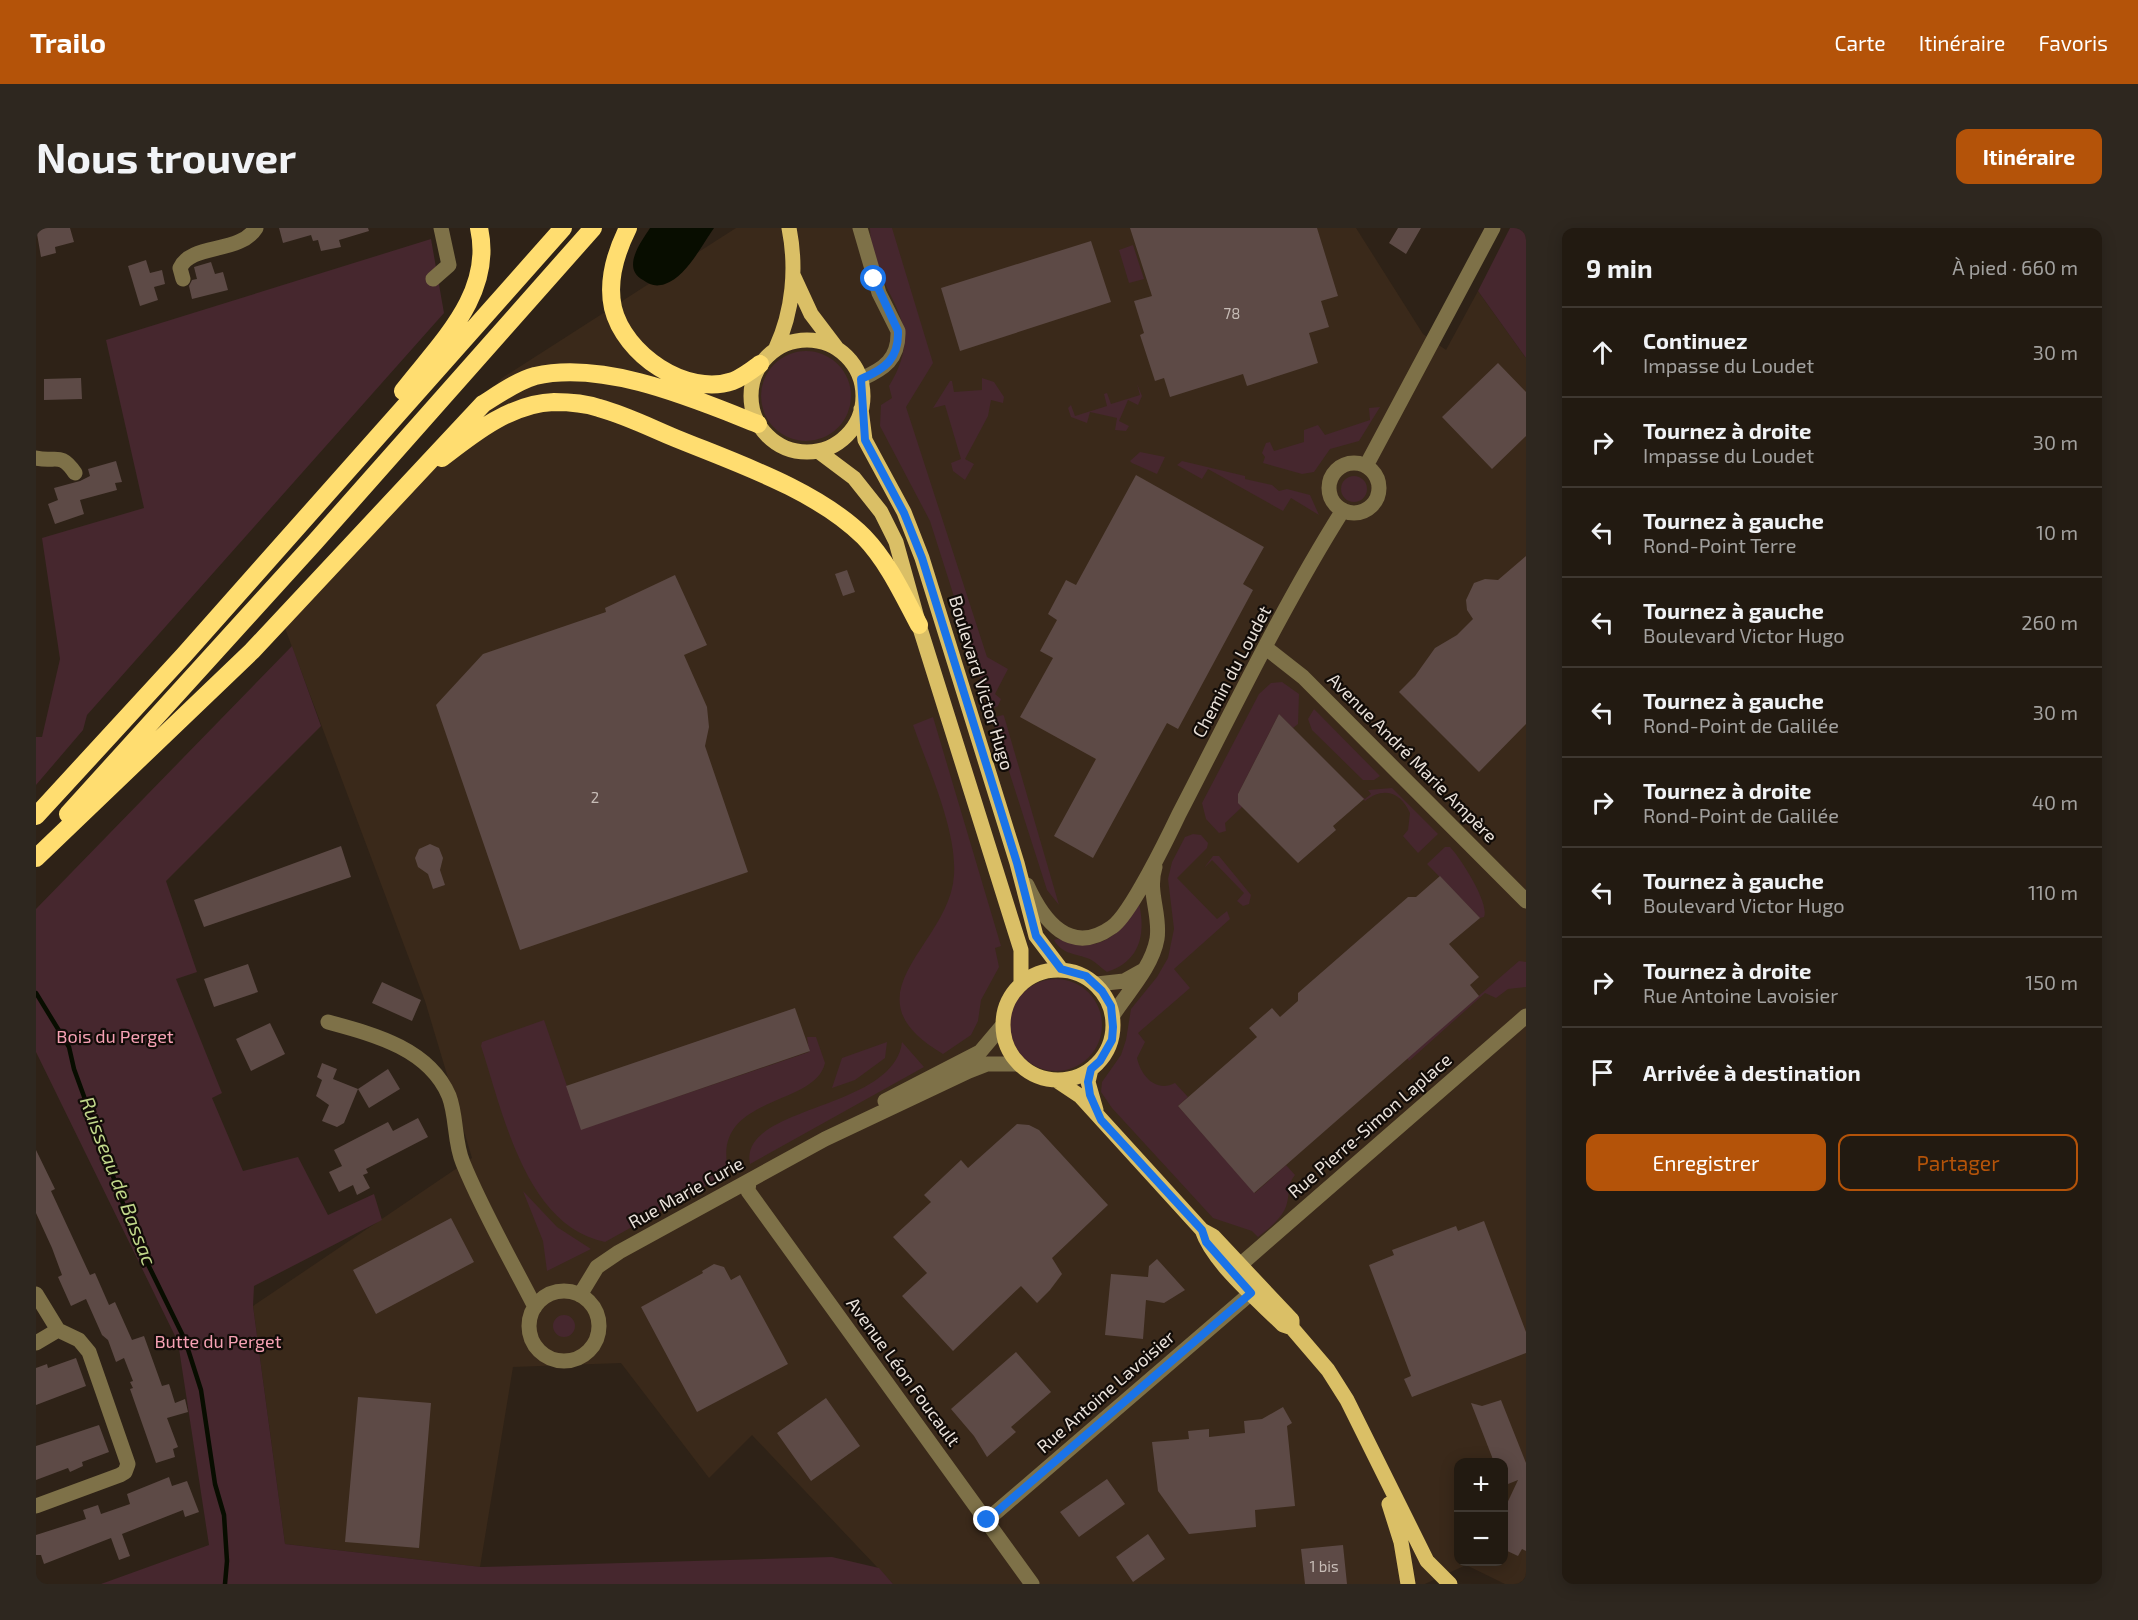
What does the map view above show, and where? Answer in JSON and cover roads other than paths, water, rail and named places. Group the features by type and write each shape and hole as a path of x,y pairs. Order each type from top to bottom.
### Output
{"highway":[{"path":"359,456 380,419 469,305 478,283 481,258 479,228"},
{"path":"36,816 184,655 563,228"},
{"path":"36,849 315,542 594,228"},
{"path":"628,228 614,260 613,309 623,332 638,352 677,376 697,382 732,381 760,364"},
{"path":"36,858 252,651 483,404 533,377 555,373 603,375 636,382 758,424"},
{"path":"412,481 496,419 524,408 554,402 599,407 738,464 803,495 840,517 865,538 891,573 919,625"}],"main road":[{"path":"789,228 793,275 790,307 776,348 760,364 751,386 750,399 758,424 777,444 804,452 818,451 846,436 861,409 863,394 861,379 855,366 836,347 811,314 793,275"},
{"path":"776,348 806,339 822,341 836,347"},
{"name":"Boulevard Victor Hugo","path":"861,409 865,440 904,513 922,558 1017,863 1036,936 1061,969"},
{"path":"818,451 854,478 881,512 896,542 919,625 1021,950 1021,983"},
{"path":"1061,969 1080,974 1097,984 1107,998 1113,1015 1112,1040 1100,1061 1091,1069 1074,1078 1056,1080 1036,1076 1018,1064 1008,1050 1002,1026 1007,1002 1021,983 1040,972 1061,969"},
{"path":"1091,1069 1088,1082 1090,1095 1101,1120"},
{"path":"1056,1080 1080,1096 1202,1230 1213,1236 1292,1320 1292,1328"},
{"path":"1202,1230 1206,1242 1251,1293 1283,1325 1292,1328 1328,1370 1347,1400 1427,1561 1450,1584"},
{"path":"1373,1453 1401,1542 1408,1584"}],"street":[{"path":"183,279 180,268 188,258 246,239 256,228"},
{"path":"433,279 446,269 449,261 441,228"},
{"path":"860,228 874,279 898,331 896,352 890,363 877,373 861,379"},
{"path":"1366,466 1492,228"},
{"path":"36,458 57,457 70,465 75,473"},
{"path":"1352,463 1366,466 1372,471 1378,484 1376,498 1362,512 1343,510 1337,506 1330,494 1334,474 1352,463"},
{"name":"Chemin du Loudet","path":"1017,863 1045,918 1068,935 1088,937 1114,927 1124,915 1159,854 1266,648 1343,510"},
{"name":"Avenue André Marie Ampère","path":"1266,648 1303,677 1526,901"},
{"name":"Chemin du Loudet","path":"1113,1015 1142,971 1157,940 1151,879 1159,854"},
{"path":"1097,984 1124,981 1142,971"},
{"name":"Rue Pierre-Simon Laplace","path":"1240,1265 1526,1016"},
{"path":"328,1022 377,1035 398,1045 439,1079 449,1096 462,1161 535,1307"},
{"name":"Rue Marie Curie","path":"580,1295 597,1267 825,1139 908,1088 980,1052 1002,1026"},
{"name":"Rue Marie Curie","path":"825,1139 987,1064 1018,1064"},
{"name":"Avenue Léon Foucault","path":"749,1181 748,1191 1032,1584"},
{"path":"571,1292 580,1295 595,1310 599,1324 598,1335 587,1352 569,1360 549,1357 534,1344 529,1324 535,1307 552,1293 571,1292"},
{"name":"Rue Antoine Lavoisier","path":"987,1520 1251,1293"},
{"path":"36,1294 58,1330 79,1340 89,1352 128,1466 120,1475 36,1506"},
{"path":"36,1343 58,1330"}],"waterway":[{"name":"Ruisseau de Bassac","path":"36,993 69,1047 74,1069 137,1242 185,1340 201,1390 215,1484 224,1515 227,1561 225,1584"}],"park label":[{"name":"Bois du Perget","path":"115,1037"},
{"name":"Butte du Perget","path":"218,1342"}]}
